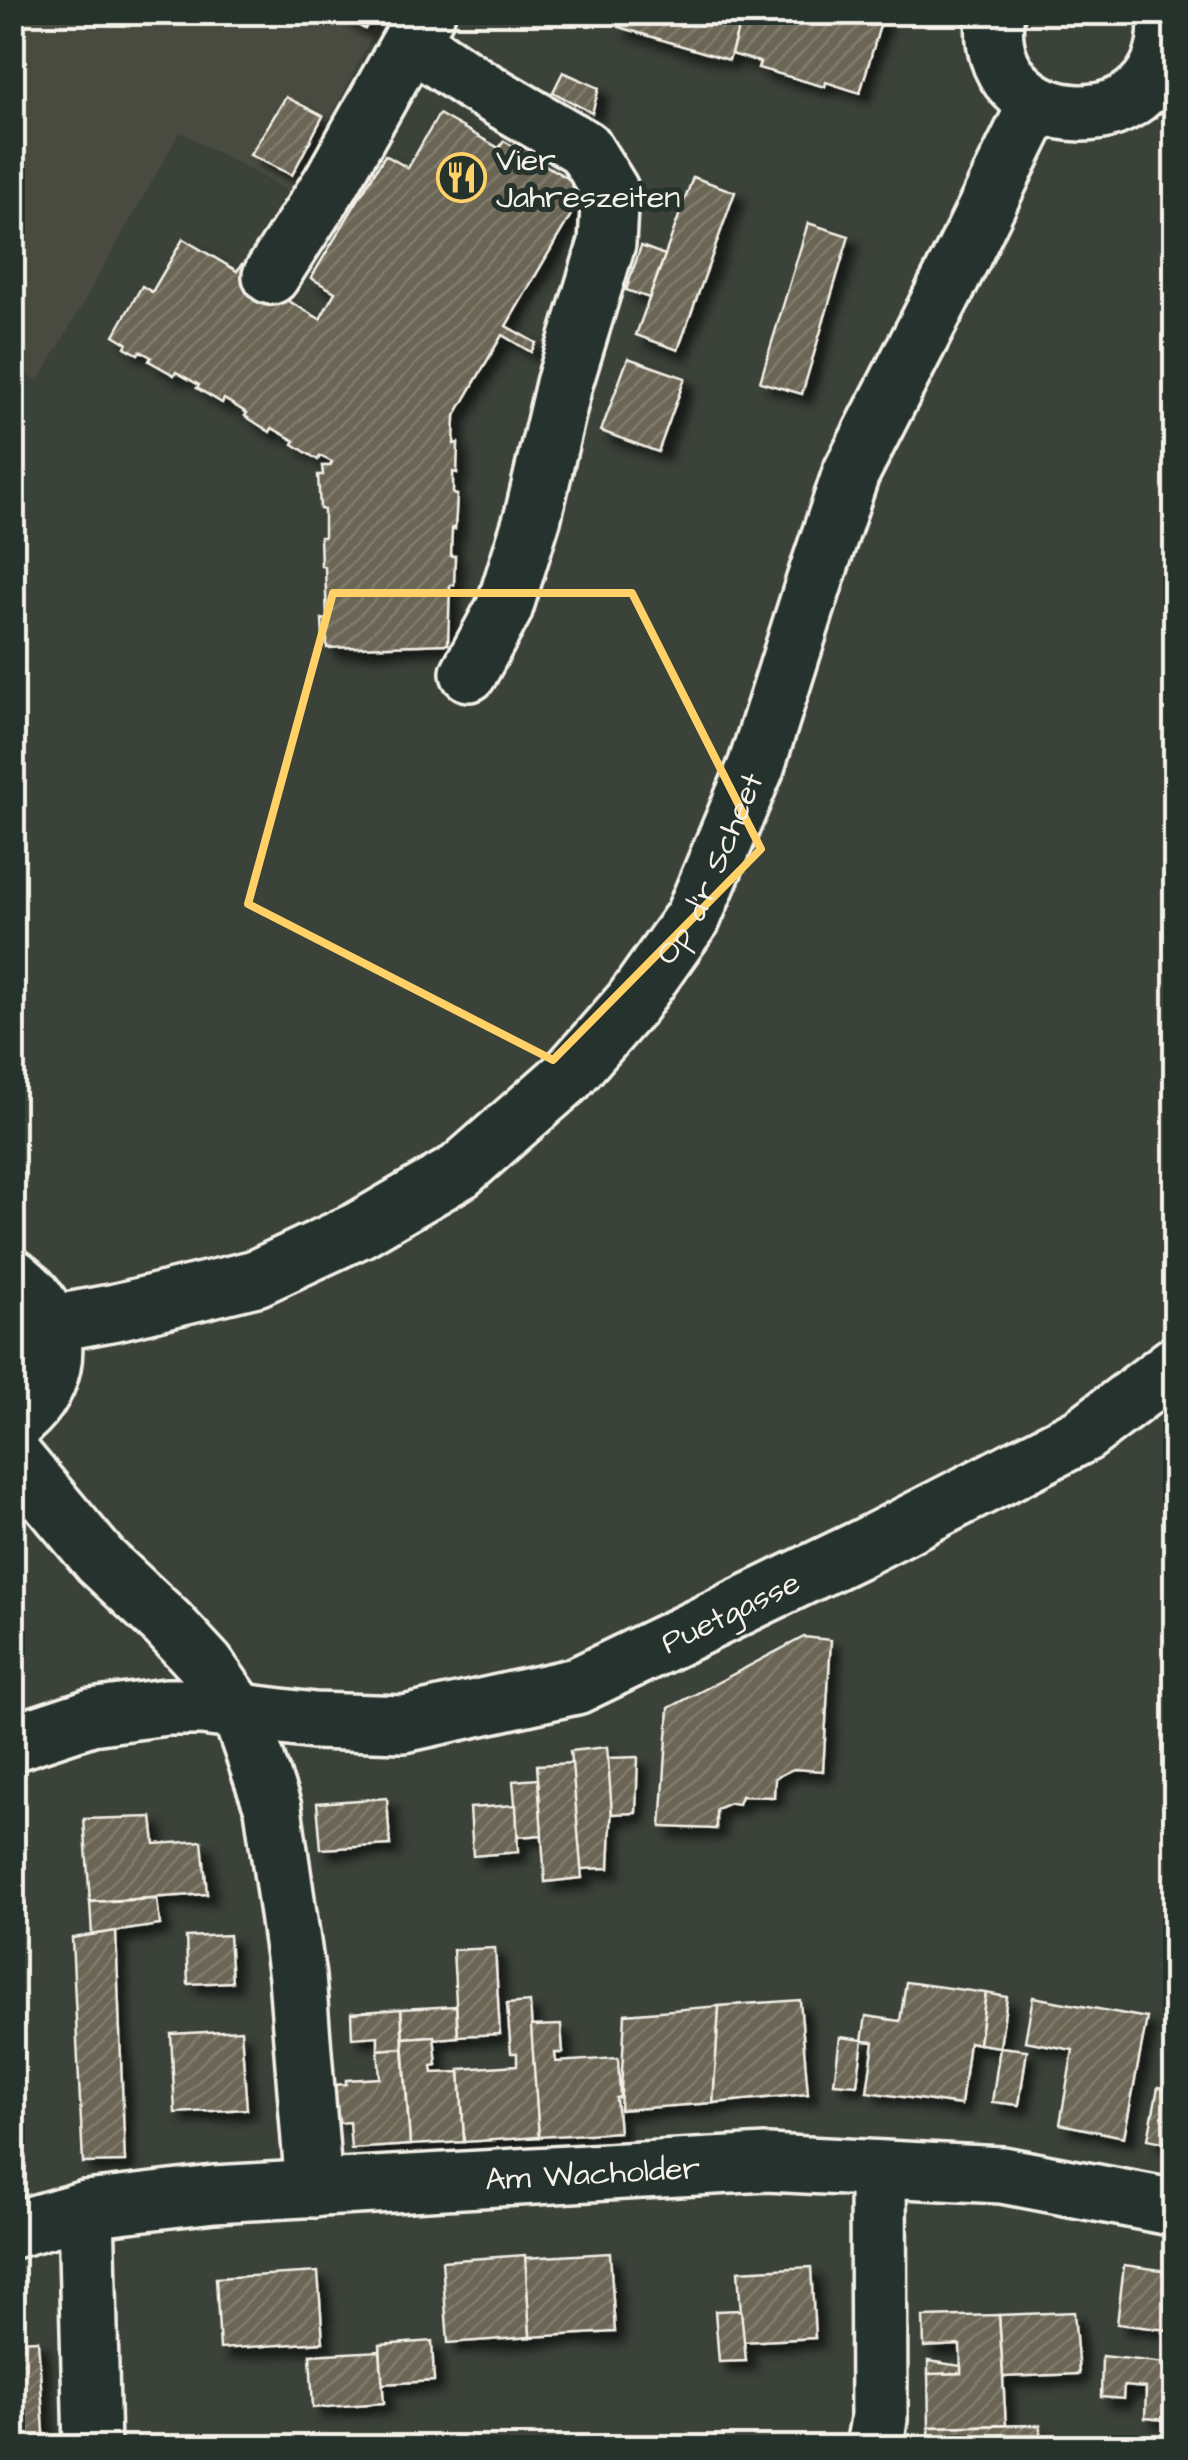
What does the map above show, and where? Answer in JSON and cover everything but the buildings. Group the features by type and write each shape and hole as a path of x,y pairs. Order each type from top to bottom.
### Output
{"street":[{"path":"996,12 994,35 1001,62 1016,86 1038,103 1073,114 1098,113 1163,86 1166,12"},
{"path":"272,276 419,27 476,85 584,148 610,190 607,243 564,384 532,516 504,609 470,674"},
{"name":"Op d’r Scheet","path":"50,1324 256,1278 359,1230 460,1171 567,1077 632,1003 694,917 756,768 814,580 852,473 1038,103"},
{"path":"12,1276 34,1296 50,1324 54,1344 45,1389 32,1408 12,1424"},
{"name":"Puetgasse","path":"12,1744 91,1717 166,1707 202,1707 314,1721 404,1724 576,1686 1084,1434 1176,1364"},
{"path":"12,1455 101,1561 206,1665 239,1711 272,1808 297,1977 314,2189"},
{"name":"Am Wacholder","path":"12,2230 86,2209 214,2194 767,2164 1002,2176 1176,2208"},
{"path":"874,2448 878,2418 878,2169"},
{"path":"86,2209 92,2448"}],"highlighted area":[{"path":"333,593 632,593 761,849 553,1060 248,904"}],"shaded area":[{"path":"12,13 384,13 292,193 180,132 39,381 13,368"}],"place":[{"name":"Vier Jahreszeiten","path":"461,177"}]}
